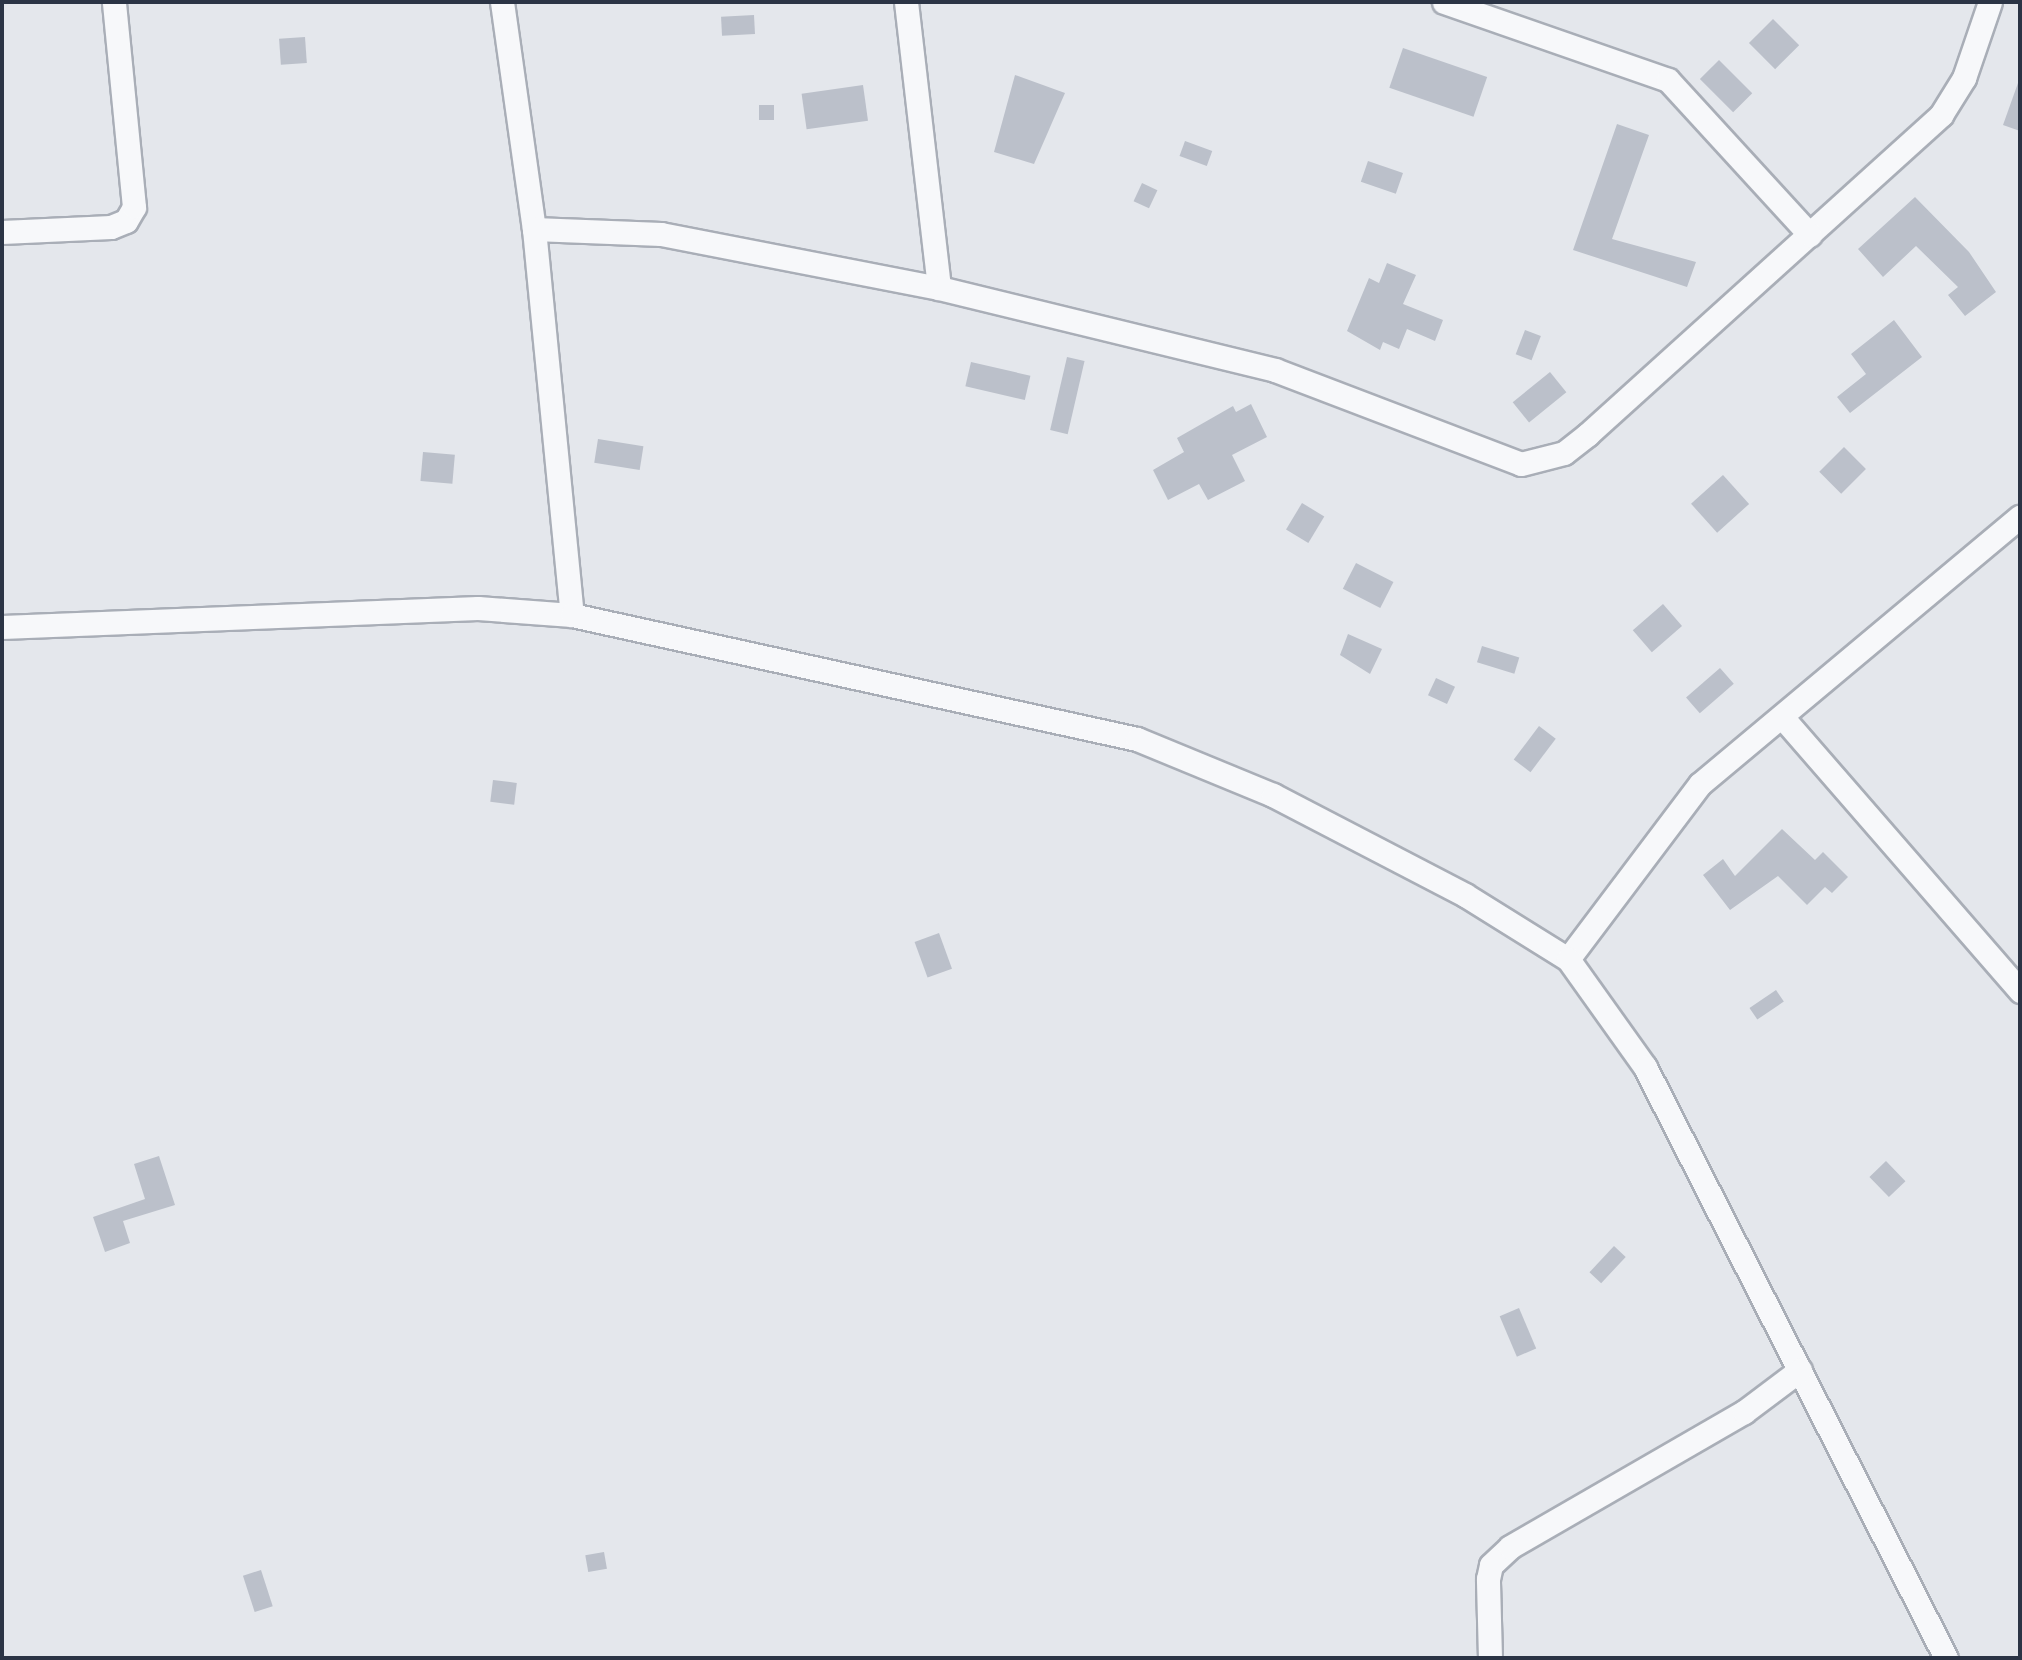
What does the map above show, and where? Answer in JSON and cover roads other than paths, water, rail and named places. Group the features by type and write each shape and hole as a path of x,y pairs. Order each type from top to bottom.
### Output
{"street":[{"path":"2,232 111,228 126,221 134,207 114,2"},
{"path":"502,2 534,229 572,615"},
{"path":"906,2 939,288"},
{"path":"1444,2 1668,80 1810,235"},
{"path":"534,229 661,234 939,288 1275,370 1521,464 1564,453 1941,115 1964,78 1990,2"},
{"path":"1567,959 1700,784 1783,718 2020,516"},
{"path":"2,627 478,608 572,615 1138,739 1273,795 1465,895 1567,959 1645,1068 1946,1658"},
{"path":"1783,718 2020,991"},
{"path":"1490,1658 1488,1579 1491,1565 1510,1547 1744,1412 1800,1370"}]}
